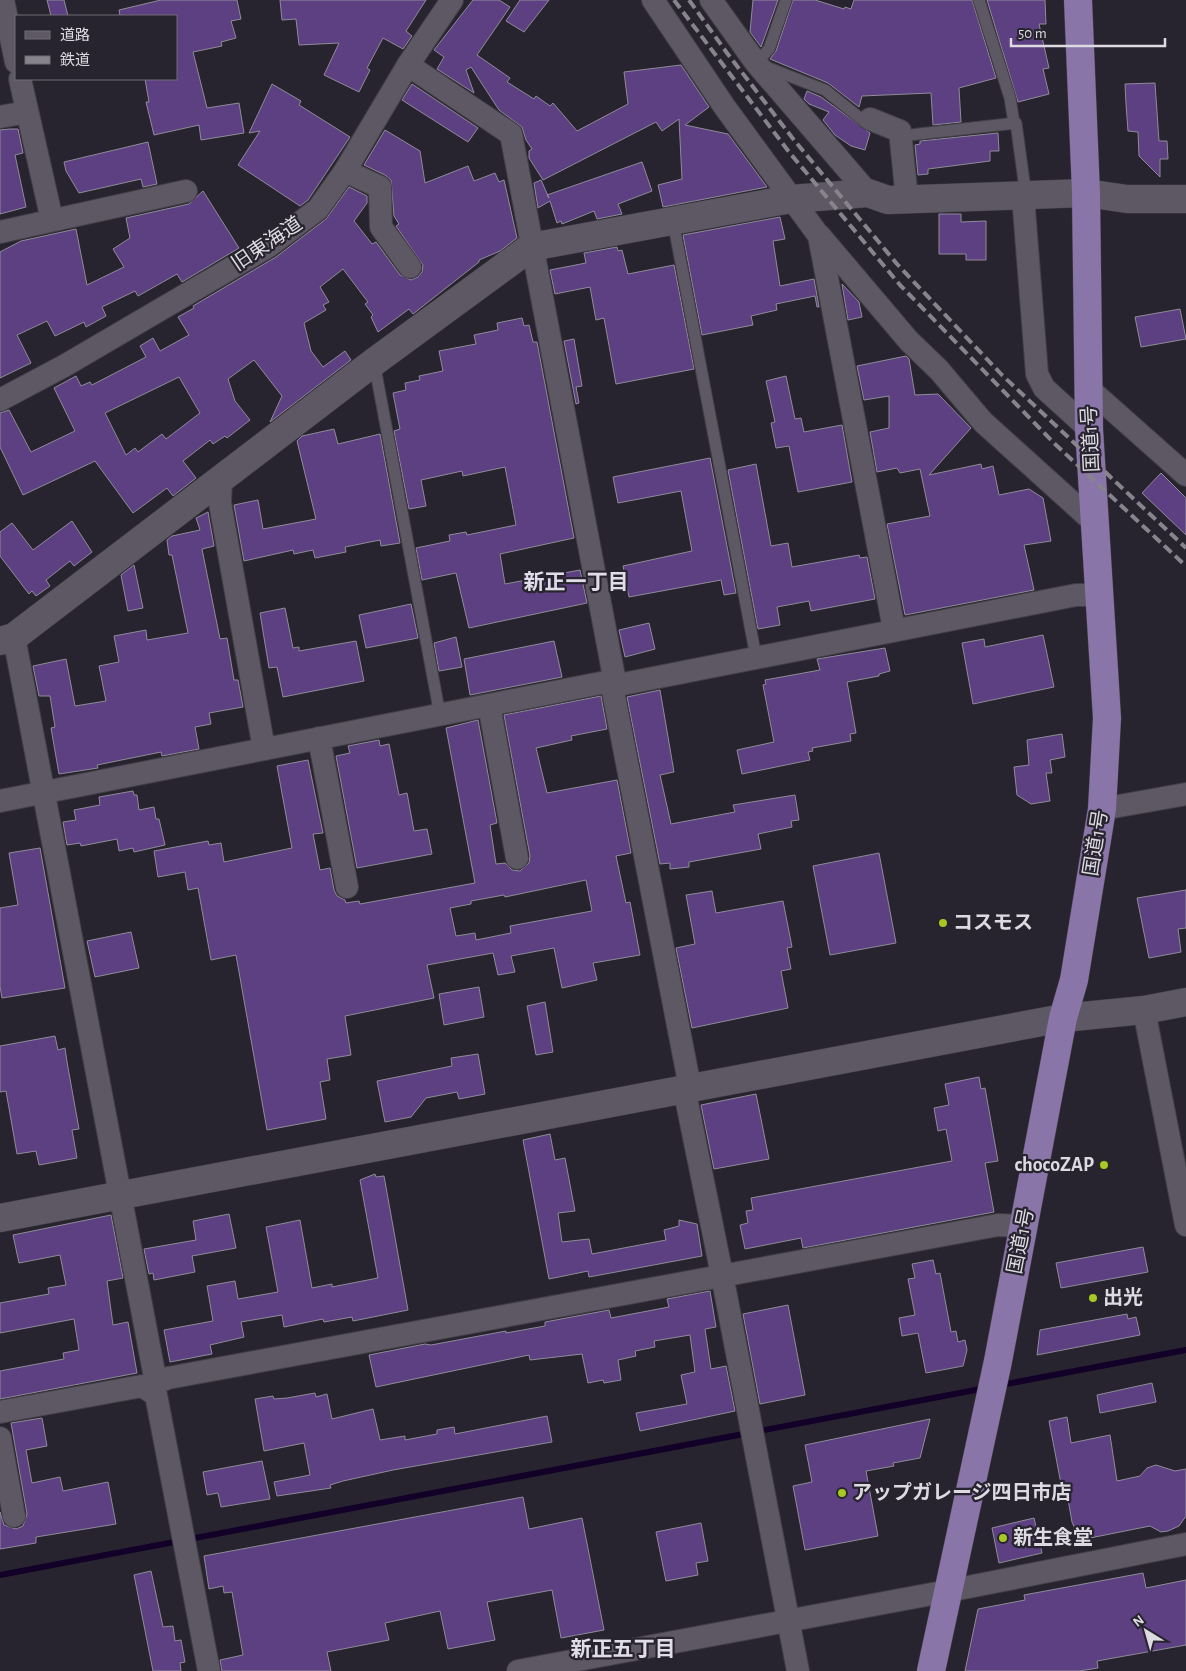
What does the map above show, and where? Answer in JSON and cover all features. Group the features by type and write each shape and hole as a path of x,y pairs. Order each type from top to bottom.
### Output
{"highway":[{"name":"国道1号","path":"932,1671 998,1361 1063,1018 1074,980 1102,809 1107,718 1101,595 1089,429 1086,193 1078,0"}],"street":[{"path":"3,0 15,57"},
{"name":"旧東海道","path":"0,400 64,366 269,246 318,209 345,171 408,65 452,0"},
{"path":"653,0 724,106 819,236 909,341 939,370 983,422 1096,524"},
{"path":"711,0 756,63 868,193"},
{"path":"408,65 511,134 687,1088 798,1671"},
{"path":"20,80 52,220"},
{"path":"0,117 27,112"},
{"path":"870,119 900,132 907,199"},
{"path":"345,171 380,188 381,227 410,267"},
{"path":"0,232 186,191"},
{"path":"209,1671 182,1522 153,1387 120,1194 43,792 7,639 374,362 531,247 673,219 791,199 868,193 888,200 1086,193 1127,200 1186,199"},
{"path":"1025,196 1037,374 1044,388 1089,429"},
{"path":"819,236 894,629"},
{"path":"1088,388 1186,475"},
{"path":"221,479 220,503 264,749"},
{"path":"0,801 440,714 613,682 623,684 894,629 1076,595 1101,595"},
{"path":"489,705 517,858"},
{"path":"318,738 347,887"},
{"path":"1102,809 1186,794"},
{"path":"0,1218 1063,1018 1144,1010 1186,1002"},
{"path":"1144,1010 1182,1184 1186,1225"},
{"path":"0,1412 142,1386 153,1387 168,1378 722,1275 998,1225 1024,1226"},
{"path":"0,1438 14,1516"},
{"path":"518,1671 948,1592 1186,1544"}],"lane":[{"path":"786,0 769,49 756,63 825,90 865,122 870,119"},
{"path":"979,0 1010,98 1014,123 1016,123 1025,196"},
{"path":"901,136 1014,123"},
{"path":"673,219 756,657"},
{"path":"374,362 440,714"}],"building":[{"path":"47,0 64,0 68,15 51,15"},
{"path":"161,0 237,0 241,19 231,21 236,38 221,42 222,46 193,52 207,108 239,103 244,133 201,140 199,125 154,135 146,102 149,102 145,80 178,80 178,15 120,15 119,10"},
{"path":"280,0 426,0 406,31 412,36 403,49 383,38 367,68 370,70 359,92 324,75 339,43 299,45 296,19 282,20"},
{"path":"473,0 499,0 510,7 477,55 510,78 507,82 534,99 536,96 550,106 553,103 577,131 628,104 624,72 681,65 709,107 685,125 728,134 767,187 663,207 658,185 682,179 679,119 662,131 656,122 543,180 529,158 529,151 532,149 526,140 522,127 499,110 471,67 466,70 474,93 437,69 444,57 434,50"},
{"path":"520,0 549,0 524,32 506,21"},
{"path":"753,0 778,0 761,47 750,32"},
{"path":"793,0 815,0 844,9 845,7 851,9 854,0 972,0 996,78 959,88 961,122 933,125 931,93 862,96 859,107 828,83 770,59 776,51"},
{"path":"987,0 1045,0 1046,24 1039,24 1049,68 1043,69 1049,94 1018,102"},
{"path":"1155,83 1159,141 1167,141 1168,159 1160,159 1160,177 1139,156 1138,132 1128,131 1126,104 1125,84"},
{"path":"272,84 301,101 299,105 350,137 308,200 300,206 238,165 260,131 249,133"},
{"path":"412,84 478,128 468,142 402,100"},
{"path":"807,91 821,97 870,133 865,150 851,146 835,135 823,120 829,112 809,104 804,99"},
{"path":"18,129 23,153 15,155 26,207 0,214 0,130"},
{"path":"385,130 420,151 425,183 468,166 474,181 495,173 499,182 504,180 517,238 500,251 479,260 479,262 413,314 409,309 378,332 371,317 373,315 365,304 368,302 343,269 320,287 329,302 323,305 326,310 304,323 311,351 323,367 345,351 351,360 270,422 282,396 254,360 228,379 235,401 250,420 227,438 225,436 213,444 210,440 183,461 196,478 173,496 167,488 133,513 95,461 23,495 0,447 0,413 9,410 31,452 75,431 54,388 76,376 81,386 90,382 92,385 146,357 140,346 153,338 160,351 189,335 178,317 194,308 193,306 276,257 326,219 349,187 367,196 367,203 354,221 372,244 376,242 400,275 411,280 418,277 422,272 423,265 396,226 399,224 394,216 391,180 364,165","holes":["179,377 200,413 166,439 162,434 138,452 135,448 126,455 105,413"]},
{"path":"998,133 999,151 990,151 990,161 928,169 928,174 918,175 915,145 920,144 920,141"},
{"path":"148,142 157,184 143,187 141,179 79,193 66,171 64,162"},
{"path":"642,162 652,191 618,204 622,214 597,219 594,211 562,224 561,221 557,223 550,201 538,208 534,183 541,180 548,195"},
{"path":"203,191 239,248 182,282 177,274 138,296 135,291 102,307 106,316 86,327 84,322 55,336 47,321 17,335 31,363 0,378 0,252 21,241 76,229 87,285 124,267 113,249 130,238 126,218 189,204"},
{"path":"939,214 961,214 961,222 986,221 986,260 966,260 966,254 939,254"},
{"path":"780,217 785,239 773,241 780,286 814,279 819,307 817,307 815,296 776,304 777,310 751,316 753,325 702,335 683,235"},
{"path":"617,247 618,251 622,250 628,274 674,265 694,369 616,384 604,318 596,320 590,287 555,294 550,270 586,263 584,253"},
{"path":"842,284 859,302 862,317 848,320"},
{"path":"1180,309 1186,339 1141,347 1135,317"},
{"path":"522,318 524,326 529,325 533,342 537,342 574,538 500,554 505,584 580,570 587,603 469,628 456,573 422,580 416,548 450,541 449,535 466,532 467,535 516,525 505,467 463,476 462,471 421,480 426,506 409,509 394,431 400,429 393,393 406,390 405,383 420,380 419,376 443,371 439,351 476,344 474,335 498,330 497,323"},
{"path":"574,339 582,386 576,387 579,403 576,404 564,341"},
{"path":"906,356 909,359 915,395 938,394 971,428 929,475 981,464 982,469 993,466 999,495 1029,489 1043,498 1051,541 1024,545 1034,590 905,615 887,524 930,516 920,469 900,473 897,468 877,472 870,432 889,428 889,396 864,400 857,366"},
{"path":"786,376 795,419 801,418 804,432 842,425 852,482 798,492 789,446 776,448 771,423 775,422 766,381"},
{"path":"334,429 338,444 380,434 400,543 381,546 380,540 345,547 346,552 315,558 313,550 294,554 293,550 244,561 234,505 258,500 263,529 316,519 297,441 302,436"},
{"path":"710,458 736,593 724,595 721,580 629,597 623,566 692,551 681,491 618,503 613,477"},
{"path":"756,464 771,546 788,543 792,567 859,555 860,558 867,557 875,599 811,611 809,601 777,607 780,625 758,629 728,470"},
{"path":"1161,473 1186,498 1186,535 1142,493"},
{"path":"208,512 214,546 202,549 220,639 227,638 234,680 238,680 243,707 209,713 211,724 195,727 199,749 162,756 161,752 97,765 98,768 59,774 51,728 55,727 50,696 39,696 33,666 66,659 75,706 106,701 99,666 119,662 114,636 146,630 147,640 188,633 172,555 169,555 167,540 172,536 200,530 196,518"},
{"path":"72,521 92,552 74,566 70,561 46,580 50,586 36,596 32,591 29,594 0,556 0,532 12,523 33,550"},
{"path":"134,565 143,608 128,611 121,575"},
{"path":"411,604 418,638 366,648 359,615"},
{"path":"285,608 293,648 299,647 299,651 356,641 364,681 283,697 277,667 269,668 260,613"},
{"path":"649,623 655,649 625,657 619,630"},
{"path":"1043,635 1054,687 973,704 962,643 984,639 985,647"},
{"path":"456,637 462,667 439,671 434,643"},
{"path":"554,641 562,677 470,695 464,659"},
{"path":"885,648 890,671 879,674 879,676 847,682 856,733 850,734 851,741 812,748 813,751 808,752 810,760 742,774 737,750 774,742 763,685 766,684 765,680 820,670 817,659"},
{"path":"660,690 674,772 660,775 671,824 735,812 733,805 795,795 799,820 791,821 792,827 758,834 761,849 689,862 689,867 670,869 670,863 660,864 627,697"},
{"path":"601,696 607,729 571,736 572,740 536,748 547,793 617,780 631,853 616,856 626,903 630,902 640,955 593,963 597,980 562,988 554,948 511,956 515,972 498,975 493,953 427,965 434,998 345,1016 351,1055 327,1059 330,1080 320,1082 326,1119 267,1130 236,955 211,960 198,888 188,890 185,872 158,877 154,851 208,841 209,845 221,843 224,862 292,848 277,766 308,760 323,833 313,834 320,870 330,868 334,890 337,896 345,900 346,903 359,901 360,904 475,883 446,728 478,720 497,823 490,825 496,864 505,863 512,870 520,871 529,863 530,856 504,715","holes":["586,880 592,911 510,926 511,933 476,940 475,933 456,936 450,908 471,904 471,901 504,895 505,897"]},
{"path":"1062,734 1065,757 1050,760 1052,773 1046,773 1050,801 1031,804 1017,795 1014,767 1029,765 1027,740"},
{"path":"379,740 380,746 389,744 399,795 407,793 414,831 427,829 432,854 357,868 336,756 350,753 348,746"},
{"path":"133,791 134,795 137,795 139,810 154,807 165,845 134,852 133,848 119,851 117,839 81,846 80,843 67,845 63,822 76,820 74,810 100,805 99,797"},
{"path":"40,848 65,988 2,998 0,986 0,908 18,905 9,853"},
{"path":"879,853 896,943 830,955 813,866"},
{"path":"1186,890 1186,928 1178,929 1181,952 1149,958 1137,898"},
{"path":"712,891 716,913 783,901 792,947 787,948 791,969 781,971 788,1008 692,1028 676,948 695,944 686,895"},
{"path":"131,932 139,968 95,977 87,941"},
{"path":"479,987 484,1017 444,1025 439,994"},
{"path":"545,1002 553,1052 536,1055 527,1006"},
{"path":"55,1036 58,1050 65,1048 79,1129 72,1130 77,1158 39,1165 36,1151 17,1154 6,1091 0,1092 0,1046"},
{"path":"478,1054 485,1094 459,1099 457,1092 426,1098 411,1117 385,1122 377,1081 452,1066 451,1058"},
{"path":"979,1077 981,1089 985,1088 998,1161 985,1163 994,1212 803,1248 801,1238 745,1249 740,1225 748,1223 746,1211 753,1210 751,1198 952,1161 946,1129 938,1131 934,1108 949,1105 945,1084"},
{"path":"756,1094 769,1159 714,1169 701,1105"},
{"path":"550,1134 555,1160 565,1158 575,1211 558,1213 562,1242 589,1239 592,1254 666,1240 664,1230 679,1226 679,1220 697,1224 702,1256 589,1277 588,1271 549,1279 523,1140"},
{"path":"375,1174 376,1177 384,1176 408,1310 353,1321 352,1317 324,1322 323,1319 284,1327 282,1315 241,1322 244,1337 210,1345 212,1354 170,1362 164,1330 213,1321 207,1286 235,1281 238,1299 278,1292 266,1227 300,1220 312,1288 332,1284 332,1287 378,1278 360,1180"},
{"path":"229,1214 236,1248 192,1256 195,1272 154,1280 153,1273 149,1274 144,1249 196,1240 193,1221"},
{"path":"111,1215 123,1278 107,1281 113,1325 128,1322 137,1373 0,1399 0,1371 64,1359 63,1353 79,1350 74,1319 0,1333 0,1303 49,1294 48,1288 66,1285 60,1255 19,1263 13,1235"},
{"path":"1143,1247 1148,1272 1061,1288 1056,1263"},
{"path":"933,1260 936,1274 940,1273 951,1332 956,1331 958,1342 965,1340 967,1350 963,1366 926,1373 918,1333 902,1336 899,1318 915,1315 908,1279 915,1278 912,1264"},
{"path":"710,1291 716,1327 705,1329 711,1369 726,1366 735,1411 640,1431 636,1413 687,1404 681,1375 695,1372 690,1335 654,1341 655,1347 635,1351 636,1356 618,1360 621,1380 604,1383 603,1380 588,1383 582,1354 530,1360 529,1355 376,1387 369,1355 425,1344 431,1345 545,1326 545,1322 609,1310 611,1318 669,1307 667,1299"},
{"path":"788,1305 805,1395 760,1404 743,1314"},
{"path":"1127,1314 1128,1319 1136,1317 1140,1335 1037,1355 1040,1330"},
{"path":"1152,1383 1156,1402 1100,1413 1097,1395"},
{"path":"315,1393 316,1397 327,1394 332,1419 373,1409 380,1440 405,1436 405,1440 437,1434 437,1430 454,1427 455,1434 547,1416 552,1442 393,1470 343,1481 330,1485 331,1488 277,1496 274,1482 310,1475 304,1443 264,1451 255,1399 273,1396 274,1399 287,1398"},
{"path":"1067,1417 1071,1443 1110,1435 1117,1481 1140,1476 1147,1468 1156,1465 1175,1471 1186,1469 1186,1516 1179,1526 1161,1532 1150,1526 1080,1540 1072,1522 1066,1488 1062,1489 1049,1421"},
{"path":"42,1418 47,1446 26,1450 32,1483 60,1477 63,1491 108,1482 116,1524 36,1537 36,1543 0,1549 0,1512 4,1525 16,1529 23,1526 27,1514 11,1423"},
{"name":"アップガレージ四日市店","path":"930,1419 920,1458 893,1463 894,1466 866,1471 878,1536 805,1550 793,1486 812,1482 805,1445"},
{"path":"262,1461 270,1499 221,1507 218,1493 207,1495 203,1472"},
{"path":"523,1497 529,1529 582,1518 604,1630 561,1638 552,1590 487,1602 495,1640 448,1649 440,1611 385,1623 389,1640 327,1652 331,1671 222,1671 220,1660 243,1655 232,1592 224,1593 223,1586 209,1589 204,1556"},
{"path":"1034,1518 1042,1553 999,1563 992,1528"},
{"path":"701,1523 708,1561 696,1563 698,1575 666,1581 656,1532"},
{"path":"151,1571 163,1627 173,1626 175,1641 181,1640 185,1662 180,1663 181,1671 153,1671 134,1575"},
{"path":"1143,1573 1146,1588 1186,1580 1186,1645 1097,1661 1098,1668 1079,1671 965,1671 978,1609 1025,1600 1024,1595"}],"waterway":[{"path":"1001,1385 1186,1350"},
{"path":"0,1575 986,1388"}],"railway":[{"path":"674,0 789,152 900,285 1056,445 1186,566"},
{"path":"689,0 794,140 897,264 1002,375 1186,548"}],"place":[{"name":"コスモス","path":"943,923"},
{"name":"chocoZAP","path":"1104,1165"},
{"name":"出光","path":"1093,1298"},
{"name":"アップガレージ四日市店","path":"842,1493"},
{"name":"新生食堂","path":"1003,1538"}],"district":[{"name":"新正一丁目","path":"576,582"},
{"name":"新正五丁目","path":"623,1649"}]}
